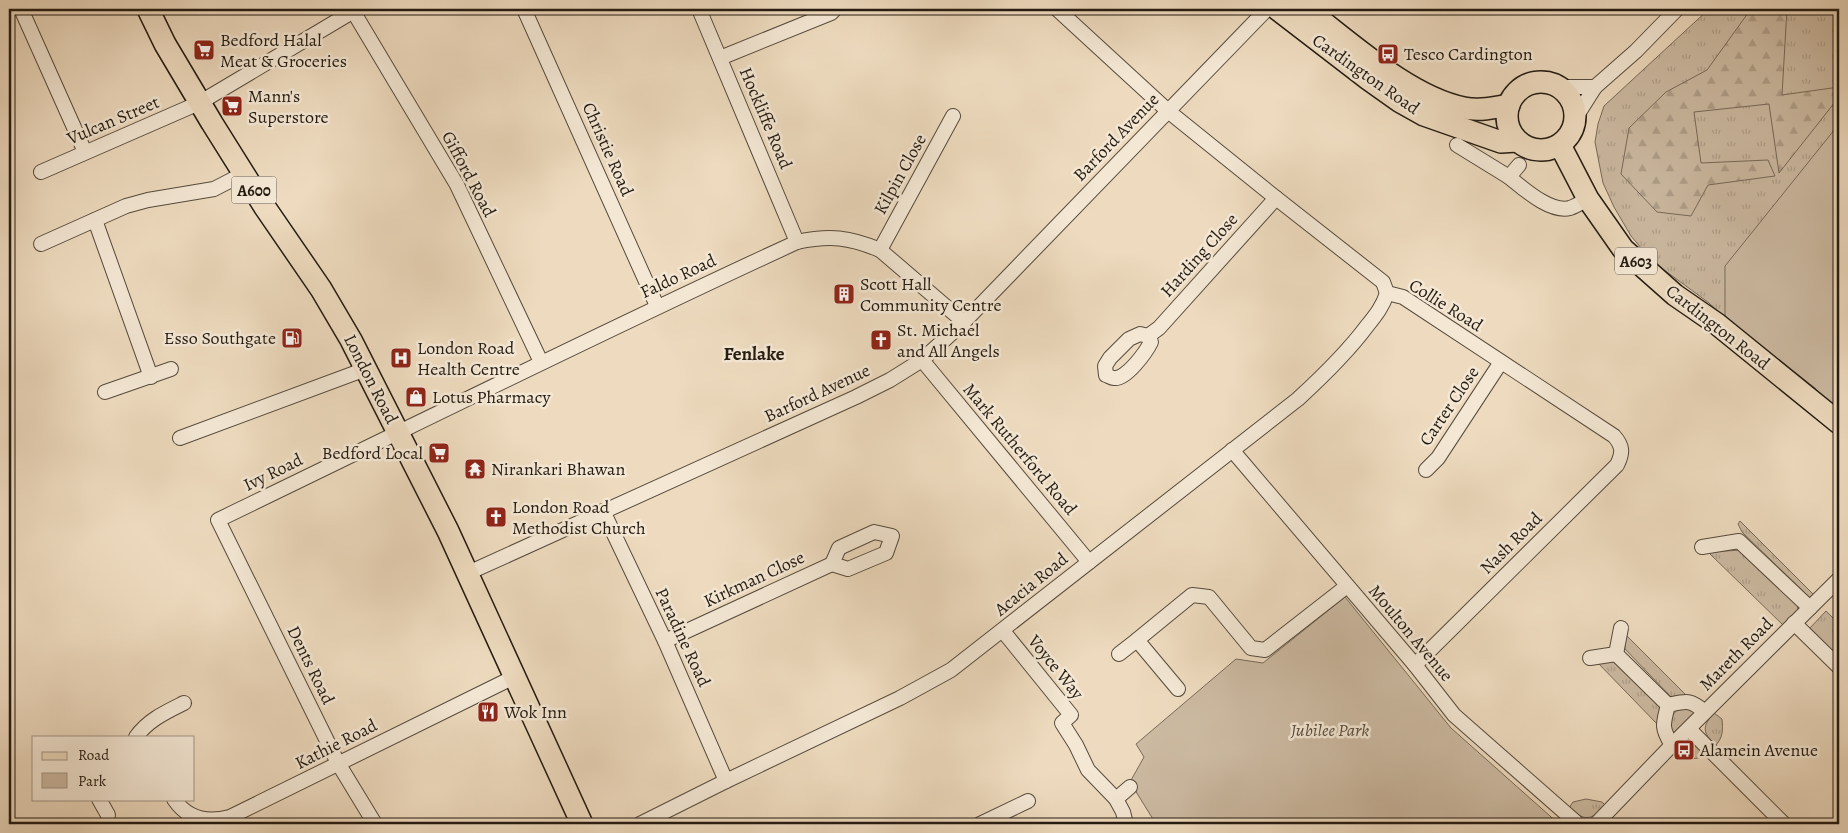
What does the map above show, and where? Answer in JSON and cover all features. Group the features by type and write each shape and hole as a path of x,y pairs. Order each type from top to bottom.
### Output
{"main road":[{"name":"London Road","path":"148,9 165,44 199,103 245,173 264,206 321,289 366,367 468,573 582,824"},
{"name":"Cardington Road","path":"1277,9 1399,101 1424,115 1501,142 1518,141"},
{"name":"Cardington Road","path":"1306,9 1378,63 1432,98 1464,108 1486,110 1509,105"},
{"path":"1535,82 1544,82 1560,87 1572,100 1575,121 1570,136 1560,146 1546,150 1531,149 1518,141 1510,131 1507,120 1509,105 1517,92 1524,86 1535,82"},
{"name":"Cardington Road","path":"1575,121 1577,178"},
{"name":"Cardington Road","path":"1560,146 1588,199 1623,249 1675,295 1717,324 1839,423"}],"street":[{"path":"21,9 85,152"},
{"name":"Christie Road","path":"524,9 657,306"},
{"name":"Hockliffe Road","path":"699,9 797,242"},
{"path":"720,58 831,13 835,9"},
{"name":"Collie Road","path":"1056,9 1168,111 1383,282 1387,293 1403,297 1614,436 1621,444"},
{"name":"Barford Avenue","path":"468,573 856,397 890,380 922,360 964,322 1267,9"},
{"path":"1575,121 1595,87 1636,51 1677,9"},
{"name":"Vulcan Street","path":"40,172 199,103 355,10"},
{"name":"Gifford Road","path":"355,10 457,185 541,362"},
{"path":"1560,87 1595,87"},
{"name":"Kilpin Close","path":"880,250 953,116"},
{"path":"1457,144 1533,196 1556,209 1570,208 1588,199"},
{"path":"1509,178 1519,165"},
{"path":"41,244 126,206 148,200 214,189 245,173"},
{"name":"Harding Close","path":"1148,336 1159,328 1276,198"},
{"path":"95,220 151,377"},
{"name":"Faldo Road","path":"399,433 657,306 797,242 821,237 843,238 880,250 964,322"},
{"name":"Acacia Road","path":"640,824 726,780 900,698 951,670 1298,399 1331,369 1354,343 1384,304 1387,293"},
{"name":"Mark Rutherford Road","path":"922,360 1089,562"},
{"name":"Carter Close","path":"1426,470 1438,458 1501,362"},
{"path":"180,438 301,394 366,367"},
{"path":"105,392 171,369"},
{"name":"Ivy Road","path":"218,520 399,433"},
{"name":"Nash Road","path":"1415,665 1617,465 1622,454 1621,444"},
{"name":"Moulton Avenue","path":"1232,450 1415,665 1454,715 1578,824"},
{"name":"Paradine Road","path":"603,511 665,641 726,780"},
{"name":"Dents Road","path":"218,520 338,763 375,824"},
{"path":"1702,547 1739,541 1810,608"},
{"name":"Kirkman Close","path":"665,641 832,564"},
{"name":"Mareth Road","path":"1596,824 1672,745 1839,579"},
{"path":"1119,654 1192,595 1209,597 1251,648 1265,650 1347,586"},
{"name":"Mareth Road","path":"1794,623 1839,667"},
{"path":"1616,654 1621,628"},
{"name":"Voyce Way","path":"1003,631 1071,715 1062,723 1076,745 1088,770 1116,799 1123,812 1126,824"},
{"path":"1137,640 1178,689"},
{"path":"1590,658 1616,654"},
{"path":"1616,654 1668,705 1663,732 1672,745"},
{"name":"Kathie Road","path":"175,800 185,812 195,818 217,820 239,813 516,676"},
{"name":"Mareth Road","path":"1668,705 1694,702 1705,712"},
{"path":"137,736 142,728 152,720 184,703"},
{"path":"1689,729 1784,824"},
{"path":"1116,799 1130,788"},
{"path":"100,800 108,815"},
{"path":"980,824 1028,801"}],"green space":[{"path":"1709,9 1839,9 1839,139 1725,318 1709,303 1652,261 1631,236 1603,183 1595,142 1604,106"},
{"path":"1751,9 1787,9 1782,95 1839,87 1839,97 1779,173 1769,104 1694,112 1701,163 1768,160 1775,176 1708,185 1691,216 1657,212 1621,174 1629,128 1666,92 1707,70"},
{"path":"1839,124 1839,414 1827,404 1815,388 1725,318 1725,266"},
{"path":"1740,521 1816,597 1810,598 1742,532 1738,524"},
{"path":"1742,550 1797,603 1798,611 1784,626 1708,552"},
{"name":"Jubilee Park","path":"1345,597 1451,728 1559,824 1156,824 1130,782 1144,757 1136,744 1236,659 1263,663"},
{"path":"1826,611 1839,624 1839,658 1810,628"},
{"path":"1625,634 1690,699 1672,698 1625,649"},
{"path":"1612,660 1620,663 1662,706 1659,726 1597,662"},
{"path":"1688,705 1697,712 1676,733 1670,731 1673,714"},
{"path":"1714,713 1722,719 1721,736 1716,745 1708,737 1705,729 1707,722"},
{"path":"1686,743 1695,743 1708,754 1700,758 1691,759 1675,753"},
{"path":"1586,799 1602,802 1606,806 1588,818 1580,816 1569,808 1573,802"}],"place":[{"name":"Bedford Halal Meat & Groceries","path":"204,50"},
{"name":"Tesco Cardington","path":"1388,54"},
{"name":"Mann's Superstore","path":"232,106"},
{"name":"Scott Hall Community Centre","path":"844,294"},
{"name":"Esso Southgate","path":"292,338"},
{"name":"St. Michael and All Angels","path":"881,340"},
{"name":"London Road Health Centre","path":"401,358"},
{"name":"Lotus Pharmacy","path":"416,397"},
{"name":"Bedford Local","path":"439,453"},
{"name":"Nirankari Bhawan","path":"475,469"},
{"name":"London Road Methodist Church","path":"496,517"},
{"name":"Wok Inn","path":"488,712"},
{"name":"Alamein Avenue","path":"1684,750"}],"district":[{"name":"Fenlake","path":"754,353"}]}
